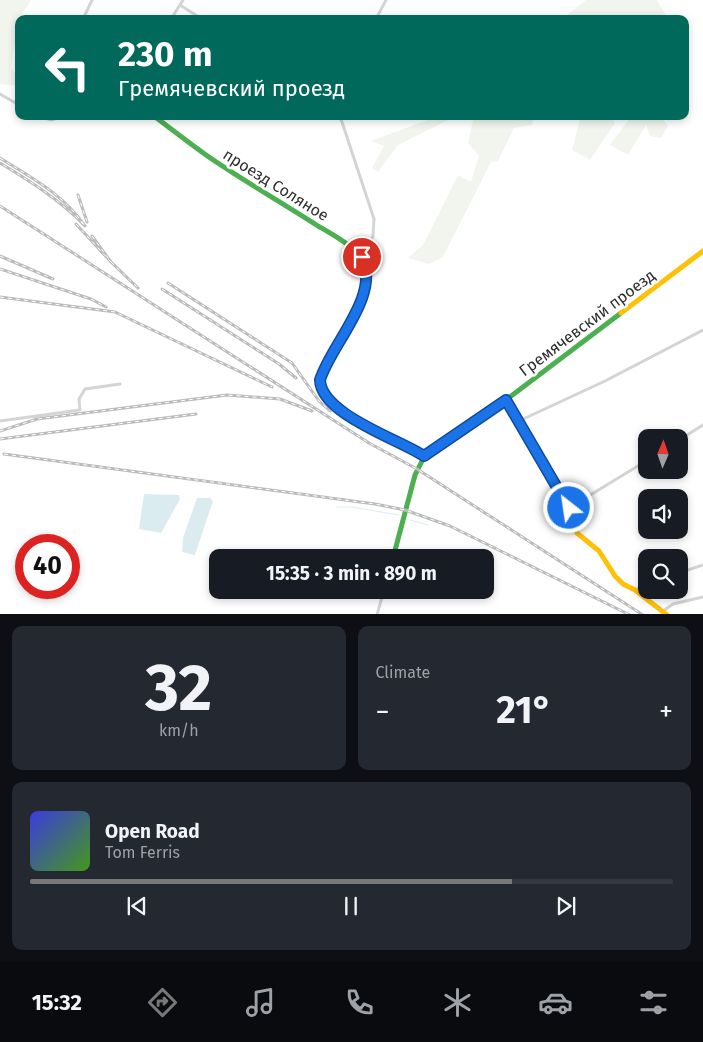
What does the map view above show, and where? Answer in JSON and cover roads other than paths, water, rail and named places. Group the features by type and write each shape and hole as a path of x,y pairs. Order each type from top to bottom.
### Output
{"street":[{"path":"85,15 92,0"},
{"path":"174,15 183,0"},
{"path":"378,15 386,0"},
{"path":"180,5 196,15"},
{"path":"0,94 15,103"},
{"name":"проезд Соляное","path":"159,120 206,155 341,240 362,257"},
{"path":"341,120 374,219 373,236 362,257 368,270 365,290 322,372 320,385 328,398 345,414 424,456 415,475 395,549"},
{"name":"Гремячевский проезд","path":"424,456 506,400 703,250"},
{"path":"518,421 606,381 703,330"},
{"path":"0,421 80,410 79,399 85,389 120,384"},
{"path":"506,400 569,508 577,532 604,556 615,576 665,613 672,604 703,597"},
{"path":"688,434 703,425"},
{"path":"569,508 638,466"},
{"path":"688,570 703,565"},
{"path":"377,614 381,599"}],"waterway":[{"path":"336,507 352,507 399,515"},
{"path":"410,520 428,525"}],"railway":[{"path":"0,158 57,196 85,226 55,199 0,163"},
{"path":"78,195 87,222"},
{"path":"0,206 369,443 417,469 641,614"},
{"path":"76,224 111,262 92,236"},
{"path":"0,256 53,279"},
{"path":"111,262 138,288"},
{"path":"0,269 91,299 106,307"},
{"path":"168,283 292,363 319,401 330,411"},
{"path":"162,289 279,364 296,378"},
{"path":"0,297 115,312 272,387"},
{"path":"0,431 37,419 227,395 280,399 312,411"},
{"path":"0,439 196,414"},
{"path":"4,454 375,504 405,510 450,526 628,614"}]}
